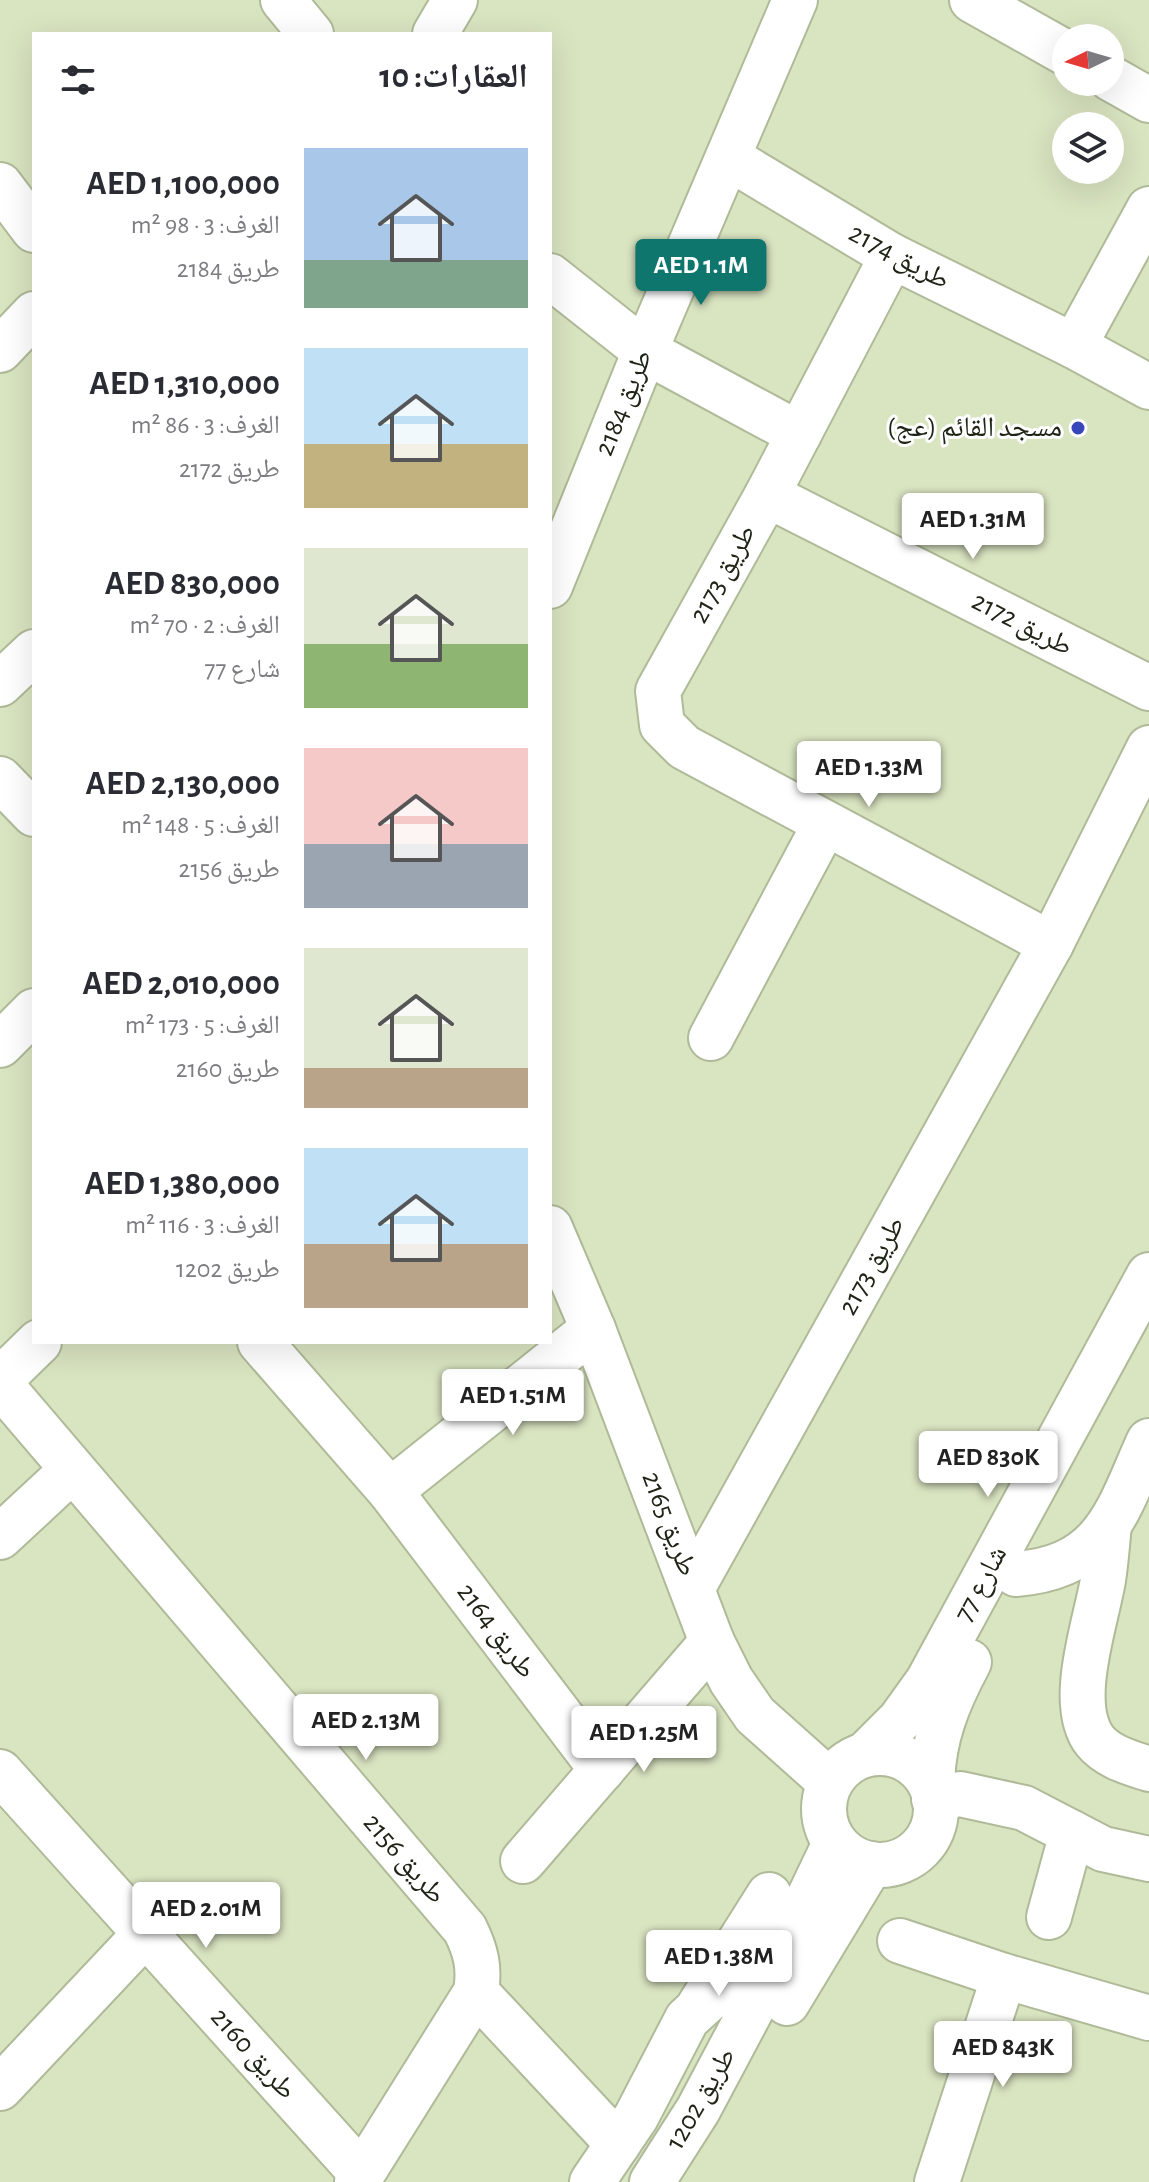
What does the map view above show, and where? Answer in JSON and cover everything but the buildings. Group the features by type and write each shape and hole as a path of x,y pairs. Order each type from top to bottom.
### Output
{"street":[{"path":"283,0 309,32"},
{"path":"436,32 455,0"},
{"name":"طريق 2184","path":"552,581 645,351 795,0"},
{"path":"972,0 1052,45"},
{"path":"1124,86 1149,100"},
{"name":"طريق 2174","path":"729,158 892,256 1074,346 1149,387"},
{"path":"0,185 32,227"},
{"path":"1074,346 1149,209"},
{"name":"طريق 2173","path":"892,256 767,495 658,691 662,725 684,747 1051,944"},
{"path":"552,278 645,351 799,434"},
{"path":"0,350 32,316"},
{"name":"طريق 2172","path":"767,495 1149,688"},
{"path":"0,684 32,654"},
{"name":"طريق 2173","path":"693,1587 1051,944 1149,748"},
{"path":"0,779 32,812"},
{"path":"711,1038 825,824"},
{"path":"0,1045 32,1013"},
{"name":"طريق 2165","path":"552,1233 593,1329 712,1642 731,1680 755,1715 830,1782"},
{"name":"شارع 77","path":"866,1754 900,1720 928,1681 1149,1275"},
{"path":"390,1491 593,1329"},
{"name":"شارع 77","path":"933,1793 932,1764 942,1718 951,1696 1149,1329"},
{"path":"0,1382 37,1344"},
{"name":"طريق 2164","path":"262,1344 390,1491 602,1770"},
{"name":"طريق 2156","path":"0,1382 71,1471 465,1929 479,1966 476,1992"},
{"path":"1016,1574 1038,1573 1060,1566 1087,1549 1121,1506 1149,1441"},
{"path":"0,1537 71,1471"},
{"path":"1109,1525 1103,1580 1084,1673 1084,1712 1089,1731 1107,1751 1149,1769"},
{"path":"523,1861 712,1642"},
{"path":"885,1753 905,1758 921,1771 933,1793 935,1820 926,1840 911,1855 892,1864 853,1854 825,1823 824,1802 830,1782 845,1764 866,1754 885,1753"},
{"name":"طريق 2160","path":"0,1772 359,2178"},
{"path":"933,1793 960,1794 1024,1808 1103,1849 1149,1859"},
{"path":"1049,1917 1072,1833"},
{"name":"طريق 1202","path":"652,2182 698,2110 772,1971 853,1854"},
{"name":"طريق 1202","path":"684,2182 821,1944 853,1854"},
{"path":"592,2182 636,2117 677,2036 769,1895"},
{"path":"0,2088 145,1934"},
{"path":"900,1941 1004,1976 1149,2018"},
{"path":"698,2008 710,1998 772,1971"},
{"path":"937,2182 1004,1976"},
{"path":"359,2178 476,1992 618,2144"}],"place":[{"name":"مسجد القائم (عج)","path":"1078,428"}]}
